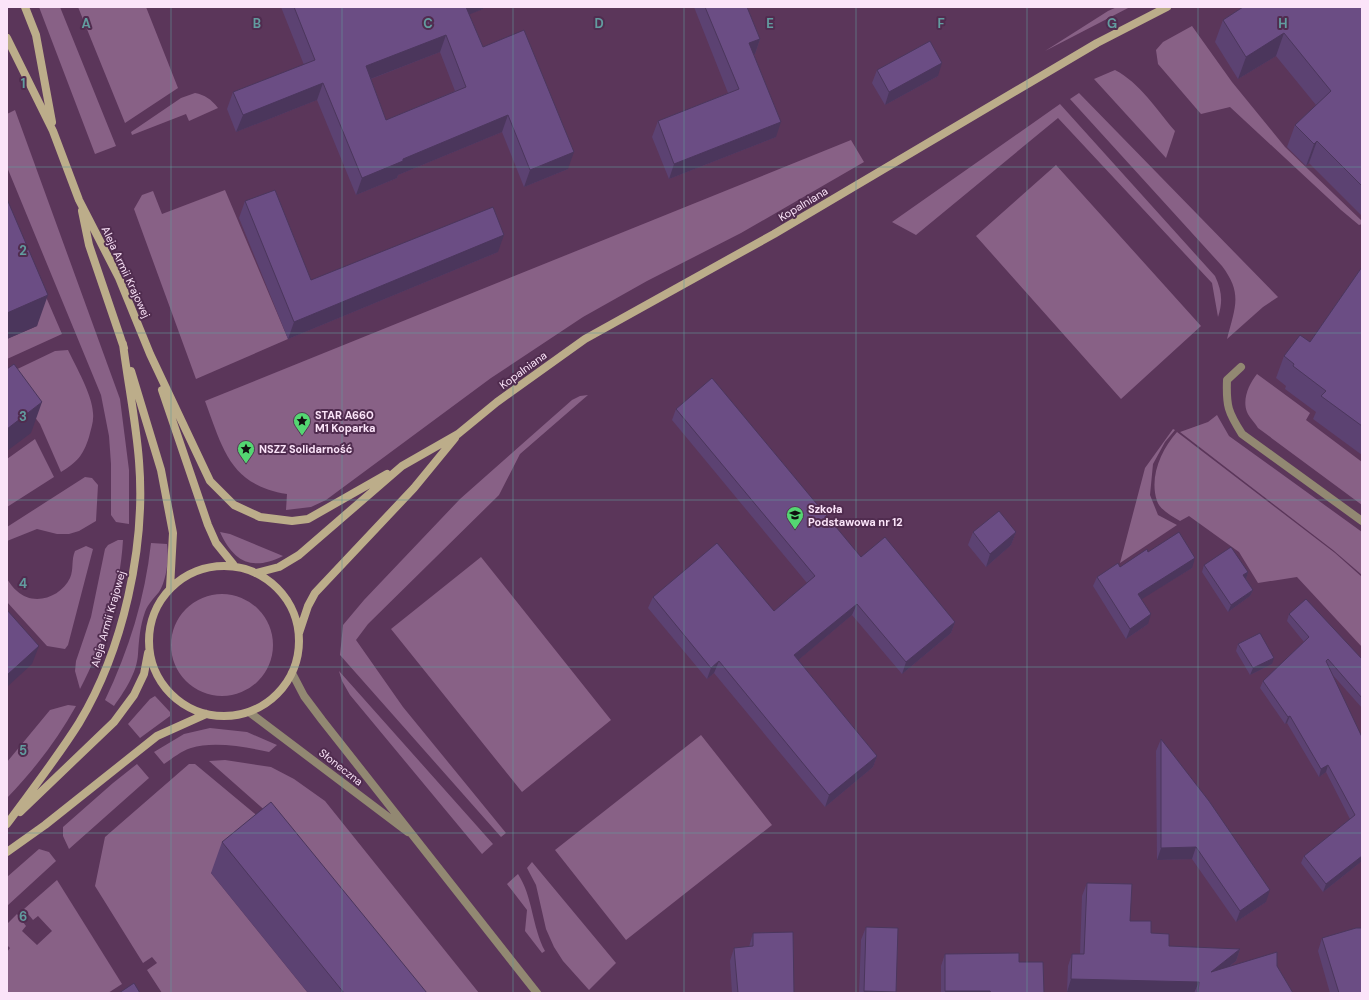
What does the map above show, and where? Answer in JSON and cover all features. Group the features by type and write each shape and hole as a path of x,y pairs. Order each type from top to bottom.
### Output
{"street":[{"name":"Aleja Armii Krajowej","path":"25,7 36,35 53,131"},
{"name":"Kopalniana","path":"256,573 279,567 299,555 402,466 458,434 497,402 585,338 774,234 1097,43 1167,7"},
{"name":"Aleja Armii Krajowej","path":"7,38 53,131 79,200 119,278 150,354 210,481 234,505 260,517 292,521 308,518 402,466"},
{"name":"Aleja Armii Krajowej","path":"7,825 114,722 137,688 144,674 154,614 170,588 173,534 161,470 123,344 89,245 79,200"},
{"name":"Aleja Armii Krajowej","path":"7,825 78,724 90,702 112,652 132,583 141,502 139,461 123,344"},
{"name":"Aleja Armii Krajowej","path":"150,354 208,525 216,543 233,564"},
{"path":"1241,367 1227,380 1227,392 1229,414 1242,434 1362,521"},
{"name":"Kopalniana","path":"299,634 308,606 315,593 414,488 458,434"},
{"path":"149,648 152,667 160,680 177,699 190,708 206,714 225,716 249,712 275,696 292,673 299,655 299,634 292,608 275,586 256,573 233,564 202,568 170,588"},
{"name":"Słoneczna","path":"292,673 304,696 322,720 537,993"},
{"name":"Słoneczna","path":"249,712 338,778 418,841"},
{"path":"7,852 45,826 157,736 206,714"}],"shaded area":[{"path":"39,7 60,7 116,146 95,154"},
{"path":"78,7 146,7 178,88 125,123"},
{"path":"1117,7 1130,7 1045,51 1108,11"},
{"path":"1192,26 1232,82 1285,147 1362,221 1362,224 1359,225 1341,210 1230,107 1201,114 1158,64 1156,50 1163,42"},
{"path":"1115,70 1124,75 1140,89 1175,131 1166,158 1094,79"},
{"path":"195,93 208,98 218,108 189,121 186,114 132,135 131,132 181,98"},
{"path":"1079,93 1278,297 1263,307 1227,339 1233,318 1235,301 1235,293 1229,276 1222,266 1070,99"},
{"path":"1060,104 1215,276 1221,296 1221,306 1218,317 1212,283 1058,118 916,235 892,222"},
{"path":"15,110 120,399 129,470 129,524 116,522 111,515 111,464 109,436 101,395 7,167 7,114"},
{"path":"851,140 864,162 741,233 647,281 583,317 491,378 326,500 311,507 286,510 287,494 268,489 253,482 241,473 231,462 217,435 205,401"},
{"path":"1056,165 1201,326 1121,399 976,236"},
{"path":"225,190 288,339 196,379 134,209 142,195 153,191 162,214"},
{"path":"43,290 62,334 7,359 7,339 37,326"},
{"path":"68,350 90,398 93,419 89,437 82,454 75,462 61,472 40,424 7,380 7,374 55,351"},
{"path":"1257,374 1310,413 1306,420 1362,462 1362,505 1258,428 1248,414 1245,402 1251,382"},
{"path":"588,395 520,454 499,495 368,624 356,640 403,707 506,833 501,837 340,655 343,625 364,600 460,499 572,400 580,396"},
{"path":"1217,415 1229,436 1362,532 1362,575 1333,550 1180,432 1208,422"},
{"path":"1173,429 1175,430 1165,442 1153,464 1150,495 1158,515 1177,525 1120,563 1145,468"},
{"path":"1177,432 1335,553 1362,577 1362,647 1297,577 1258,583 1239,552 1189,516 1180,521 1161,507 1157,501 1155,492 1154,483 1156,473 1158,464 1166,447"},
{"path":"35,439 54,477 7,507 7,459"},
{"path":"85,477 92,478 98,485 96,521 79,531 69,534 57,534 37,529 7,541 7,527"},
{"path":"220,532 230,534 283,556 272,561 262,563 246,561 238,557 232,551 225,543"},
{"path":"118,540 123,540 114,597 96,654 80,689 75,671 76,661 91,617 105,549 108,545"},
{"path":"151,543 167,544 168,556 166,575 162,587 145,612 140,633 137,661 133,675 114,706 105,700 129,643 135,623 145,584"},
{"path":"86,546 93,549 68,645 65,649 47,646 7,602 7,579 17,591 24,596 39,599 54,595 66,585 70,578 75,551"},
{"path":"481,557 611,720 522,792 391,629"},
{"path":"222,594 242,598 250,602 258,609 265,617 269,625 273,645 269,665 265,673 258,681 250,688 242,692 222,696 202,692 194,688 186,681 179,673 175,665 171,645 175,625 179,617 186,609 194,602 202,598"},
{"path":"339,671 493,844 482,854 350,695 342,681"},
{"path":"155,696 170,712 170,716 140,738 128,724 150,699"},
{"path":"68,705 76,706 61,731 36,766 7,798 7,762 50,710"},
{"path":"210,728 247,732 277,745 269,752 251,748 220,745 200,746 184,751 164,764 154,752 184,734"},
{"path":"701,735 772,825 626,940 555,850"},
{"path":"225,760 271,767 294,779 325,801 479,993 414,993 269,814 209,761"},
{"path":"137,764 149,778 69,849 63,836 63,827"},
{"path":"189,764 195,764 261,819 211,873 308,993 162,993 147,970 157,963 152,957 143,963 95,886 105,837"},
{"path":"39,849 49,852 56,861 7,906 7,877"},
{"path":"532,862 616,963 589,990 563,961 554,947 546,929 536,885 527,868"},
{"path":"518,874 527,892 537,932 545,951 542,953 525,931 527,910 507,884"},
{"path":"57,880 122,984 108,993 7,993 7,952 10,948 7,945 7,924 17,914 26,926 22,931 37,945 52,931 38,916 33,920 24,909"}],"building":[{"path":"294,7 466,7 483,47 524,30 574,152 530,170 508,115 403,159 403,161 362,178 323,83 243,115 233,92 315,60","holes":["446,35 466,87 386,120 366,66"]},
{"path":"705,7 747,7 760,39 749,43 781,122 674,164 658,121 739,89"},
{"path":"1243,7 1362,7 1362,186 1317,141 1314,144 1295,125 1331,91 1284,33 1246,57 1223,20"},
{"path":"930,41 942,63 889,92 877,70"},
{"path":"275,190 311,280 493,207 504,235 294,322 245,201"},
{"path":"7,199 48,295 7,313"},
{"path":"1362,267 1362,426 1321,396 1326,391 1293,366 1294,364 1284,356 1300,335 1310,342"},
{"path":"14,364 42,402 7,429 7,369"},
{"path":"712,378 861,557 885,537 955,622 906,662 857,604 794,655 877,756 829,795 719,661 711,668 653,597 717,543 774,611 815,576 676,409"},
{"path":"999,511 1016,532 990,554 973,532"},
{"path":"1179,532 1195,558 1138,594 1151,614 1130,629 1097,577 1118,563 1120,567 1147,549 1148,552"},
{"path":"1231,547 1248,572 1243,575 1253,590 1231,605 1204,565"},
{"path":"1306,599 1362,659 1362,698 1328,659 1326,661 1362,737 1362,856 1326,884 1304,856 1355,815 1328,765 1321,769 1290,716 1288,717 1263,681 1309,637 1289,614"},
{"path":"7,610 39,646 7,675"},
{"path":"1260,633 1274,658 1253,668 1238,644"},
{"path":"1161,739 1209,801 1270,890 1240,911 1196,847 1161,848"},
{"path":"271,802 427,993 344,993 222,842"},
{"path":"1087,883 1132,884 1130,921 1151,921 1151,933 1169,934 1169,946 1240,949 1211,972 1277,952 1277,966 1293,993 1198,993 1199,982 1071,979 1072,954 1084,954"},
{"path":"866,927 898,928 896,992 864,991"},
{"path":"1356,928 1362,928 1362,992 1339,993 1322,938"},
{"path":"793,932 794,993 738,993 734,948 753,946 753,933"},
{"path":"1019,953 1019,962 1043,962 1044,993 945,991 945,954"},
{"path":"134,983 140,993 119,993"}],"place":[{"name":"STAR A660 M1 Koparka","path":"302,436"},
{"name":"NSZZ Solidarność","path":"246,464"},
{"name":"Szkoła Podstawowa nr 12","path":"795,530"}]}
